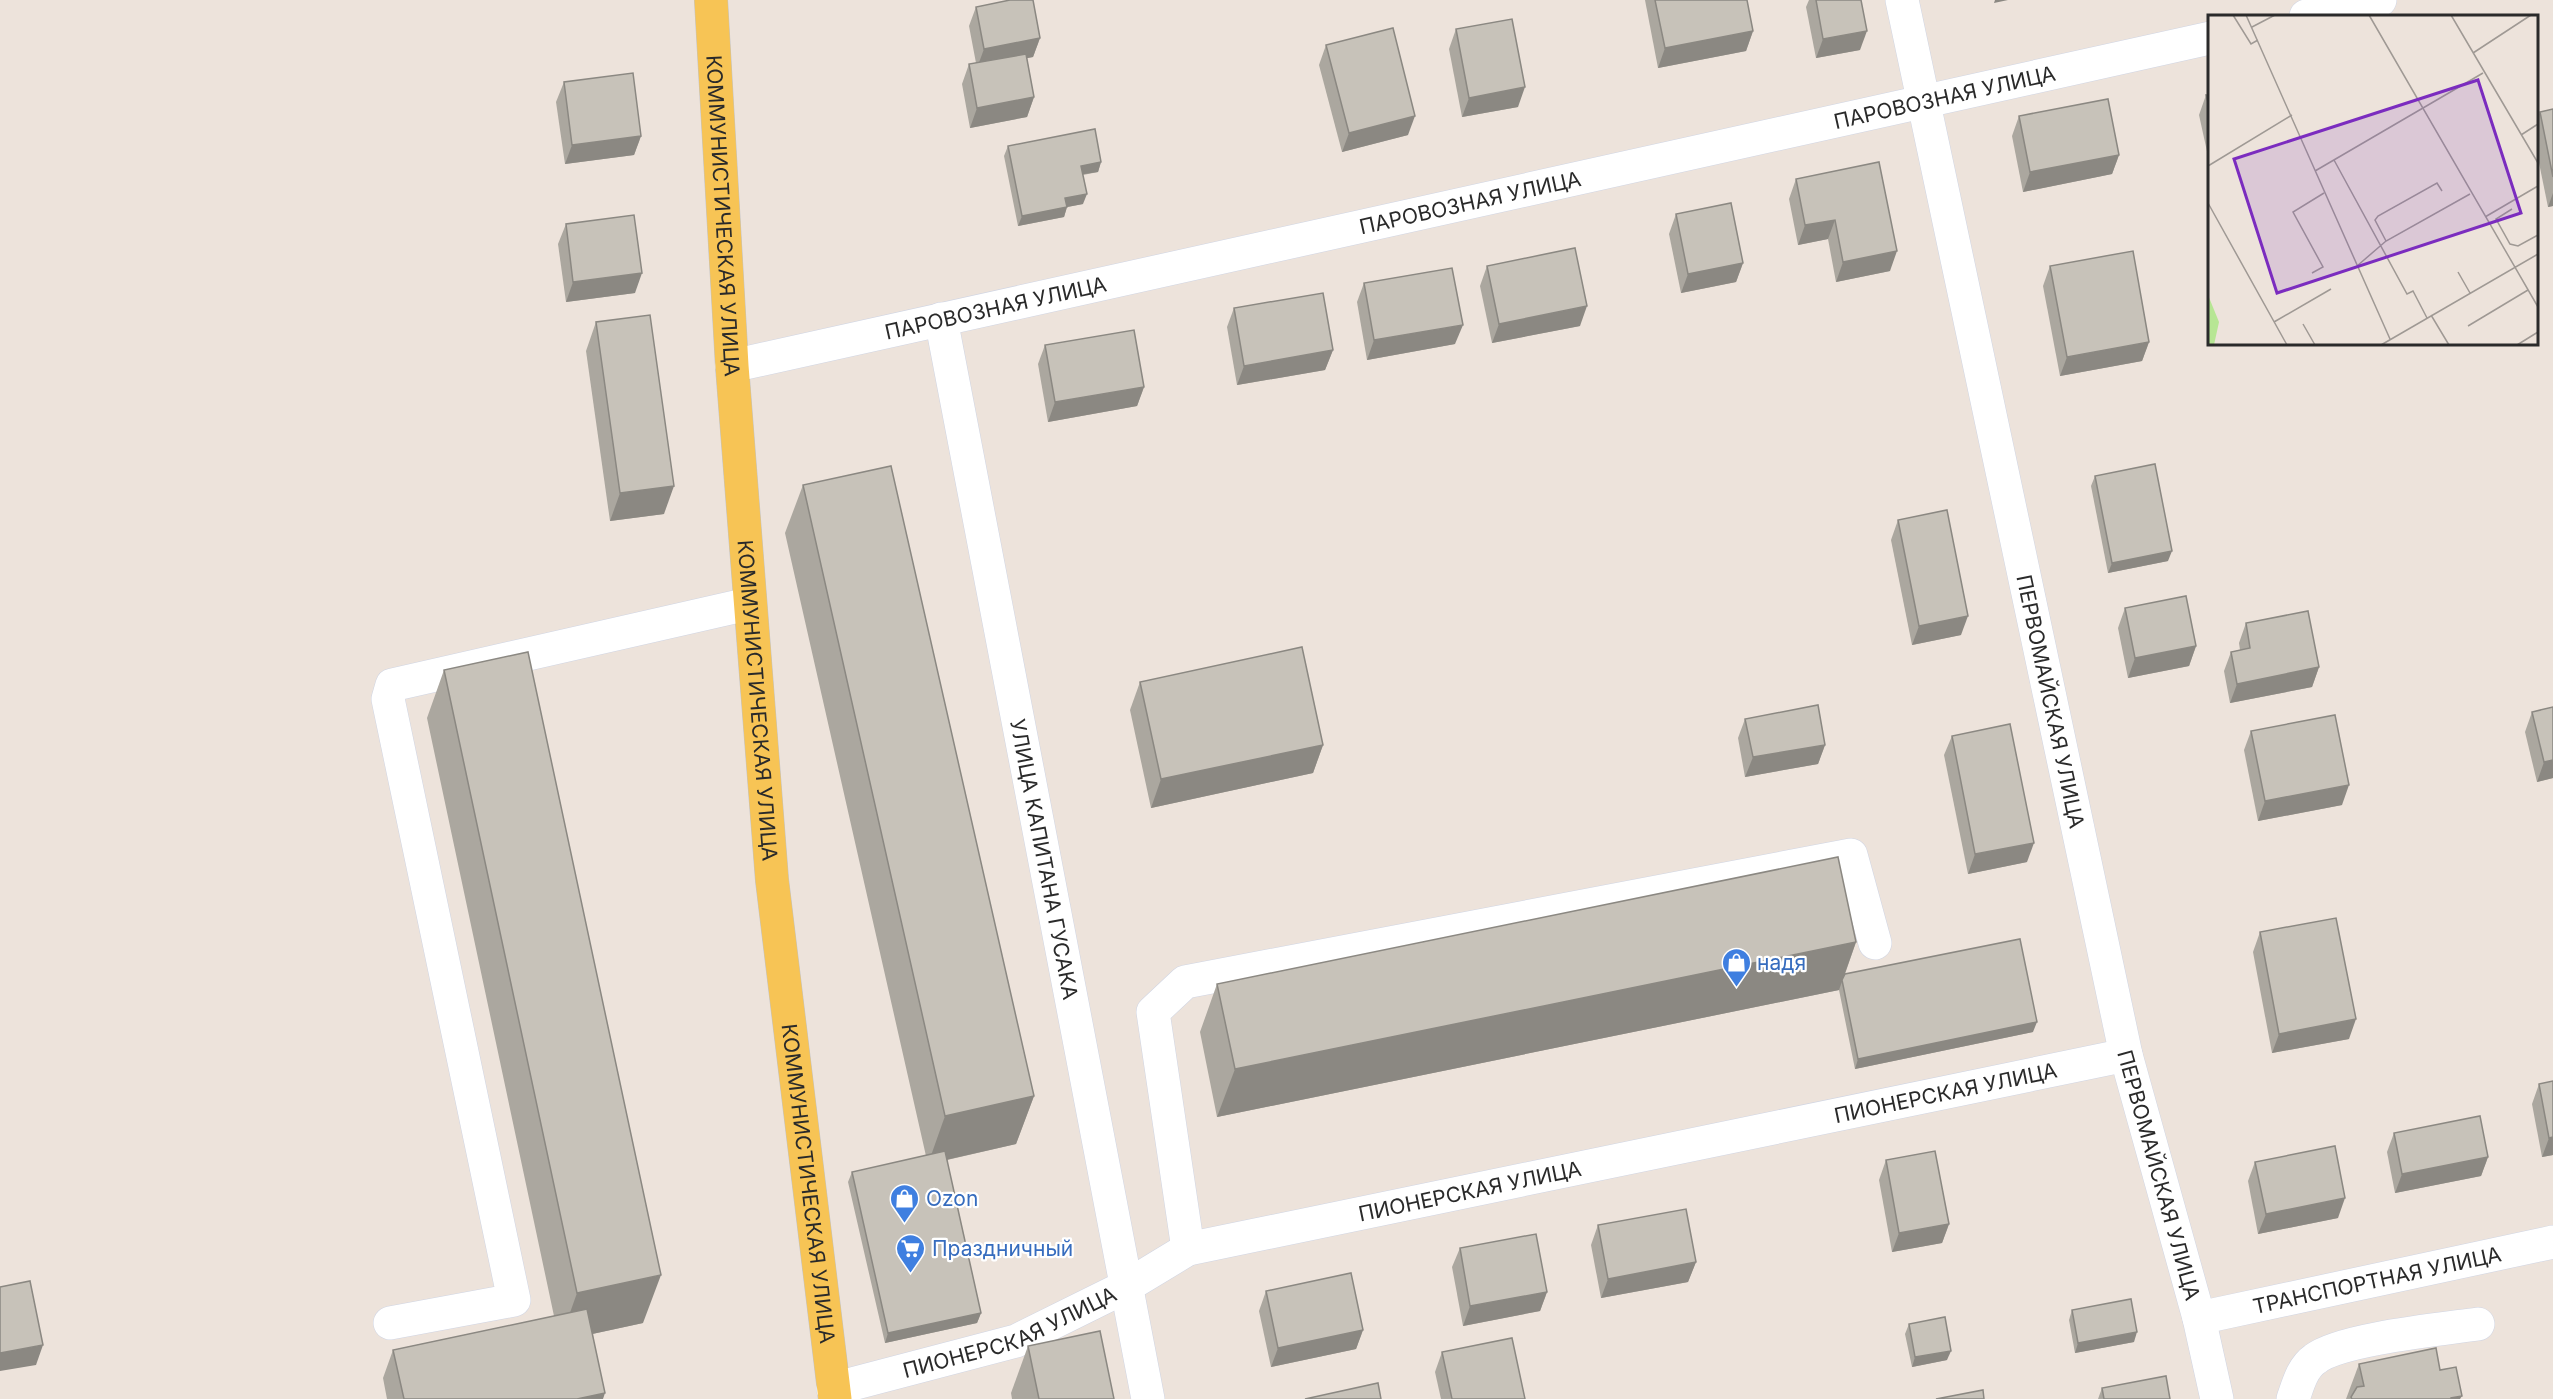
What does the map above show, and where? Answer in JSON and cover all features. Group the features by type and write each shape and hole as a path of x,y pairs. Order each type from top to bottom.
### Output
{"main road":[{"name":"КОММУНИСТИЧЕСКАЯ УЛИЦА","path":"711,0 748,604 772,880 834,1394"}],"street":[{"name":"ПЕРВОМАЙСКАЯ УЛИЦА","path":"1902,0 2126,1055 2199,1317 2217,1399"},
{"path":"2311,15 2380,0"},
{"name":"ПАРОВОЗНАЯ УЛИЦА","path":"732,366 2208,38"},
{"name":"УЛИЦА КАПИТАНА ГУСАКА","path":"941,319 1149,1399"},
{"path":"390,1323 514,1300 388,699 392,685 748,604"},
{"path":"1188,1249 1153,1012 1185,982 1851,855 1875,943"},
{"name":"ПИОНЕРСКАЯ УЛИЦА","path":"834,1394 1016,1341 1127,1286 1188,1249 2126,1055"},
{"name":"ТРАНСПОРТНАЯ УЛИЦА","path":"2199,1317 2553,1242"},
{"path":"2293,1399 2301,1376 2315,1358 2340,1347 2403,1334 2478,1324"}],"building":[{"path":"1010,0 1033,0 1040,38 984,49 976,7"},
{"path":"1655,0 1747,0 1753,31 1665,48"},
{"path":"1816,0 1861,0 1867,31 1823,39"},
{"path":"1512,19 1525,87 1469,98 1456,29"},
{"path":"1393,28 1415,116 1349,133 1326,45"},
{"path":"1026,54 1034,97 977,108 969,64"},
{"path":"633,73 641,136 572,145 564,82"},
{"path":"2108,99 2119,155 2030,172 2019,116"},
{"path":"2553,109 2553,177 2540,112"},
{"path":"1095,129 1101,162 1081,166 1087,194 1065,198 1067,207 1022,216 1008,146"},
{"path":"1879,162 1897,251 1843,262 1835,220 1805,225 1796,179"},
{"path":"1731,203 1743,263 1688,274 1676,214"},
{"path":"634,215 642,273 573,282 566,224"},
{"path":"1575,248 1587,306 1499,324 1487,266"},
{"path":"2133,251 2149,342 2067,357 2050,266"},
{"path":"1452,268 1463,325 1374,340 1364,283"},
{"path":"1323,293 1333,350 1244,366 1234,308"},
{"path":"650,315 674,486 620,493 596,322"},
{"path":"1134,330 1144,387 1055,402 1045,345"},
{"path":"2155,464 2172,551 2112,563 2095,476"},
{"path":"891,466 1034,1096 945,1116 803,485"},
{"path":"1947,510 1968,616 1919,626 1898,520"},
{"path":"2186,596 2196,646 2135,658 2125,608"},
{"path":"2308,611 2319,667 2237,684 2231,652 2250,648 2246,623"},
{"path":"1302,647 1323,745 1161,779 1140,682"},
{"path":"528,652 661,1275 577,1293 444,670"},
{"path":"1818,705 1825,745 1753,757 1745,719"},
{"path":"2553,707 2553,760 2544,762 2532,712"},
{"path":"2335,715 2349,785 2265,801 2251,731"},
{"path":"2010,724 2034,843 1975,854 1952,736"},
{"path":"1838,857 1856,942 1235,1069 1217,984"},
{"path":"2336,918 2356,1019 2279,1034 2260,932"},
{"path":"2020,939 2037,1022 1858,1059 1842,980 1845,974"},
{"path":"2553,1081 2553,1137 2549,1138 2539,1084"},
{"path":"2480,1116 2488,1157 2402,1174 2394,1133"},
{"path":"2335,1146 2345,1198 2266,1214 2255,1162"},
{"path":"945,1151 981,1313 888,1333 852,1172"},
{"path":"1935,1151 1949,1224 1899,1233 1886,1160"},
{"path":"1686,1209 1696,1262 1608,1279 1598,1225"},
{"path":"1536,1234 1547,1292 1470,1306 1460,1248"},
{"path":"1351,1273 1363,1330 1278,1348 1266,1291"},
{"path":"30,1281 43,1345 0,1353 0,1287"},
{"path":"2131,1299 2137,1332 2078,1343 2072,1310"},
{"path":"587,1309 605,1393 577,1399 404,1399 393,1350"},
{"path":"1945,1317 1951,1351 1915,1357 1909,1324"},
{"path":"1100,1331 1114,1399 1039,1399 1028,1346"},
{"path":"1512,1338 1525,1399 1452,1399 1442,1352"},
{"path":"2436,1348 2440,1370 2456,1367 2462,1396 2451,1399 2352,1399 2357,1387 2364,1386 2359,1364"},
{"path":"2166,1376 2170,1399 2104,1399 2102,1388"},
{"path":"1378,1383 1381,1399 1305,1399"},
{"path":"1983,1390 1984,1399 1936,1399"}],"place":[{"name":"надя","path":"1736,988"},
{"name":"Ozon","path":"905,1224"},
{"name":"Праздничный","path":"911,1274"}]}
